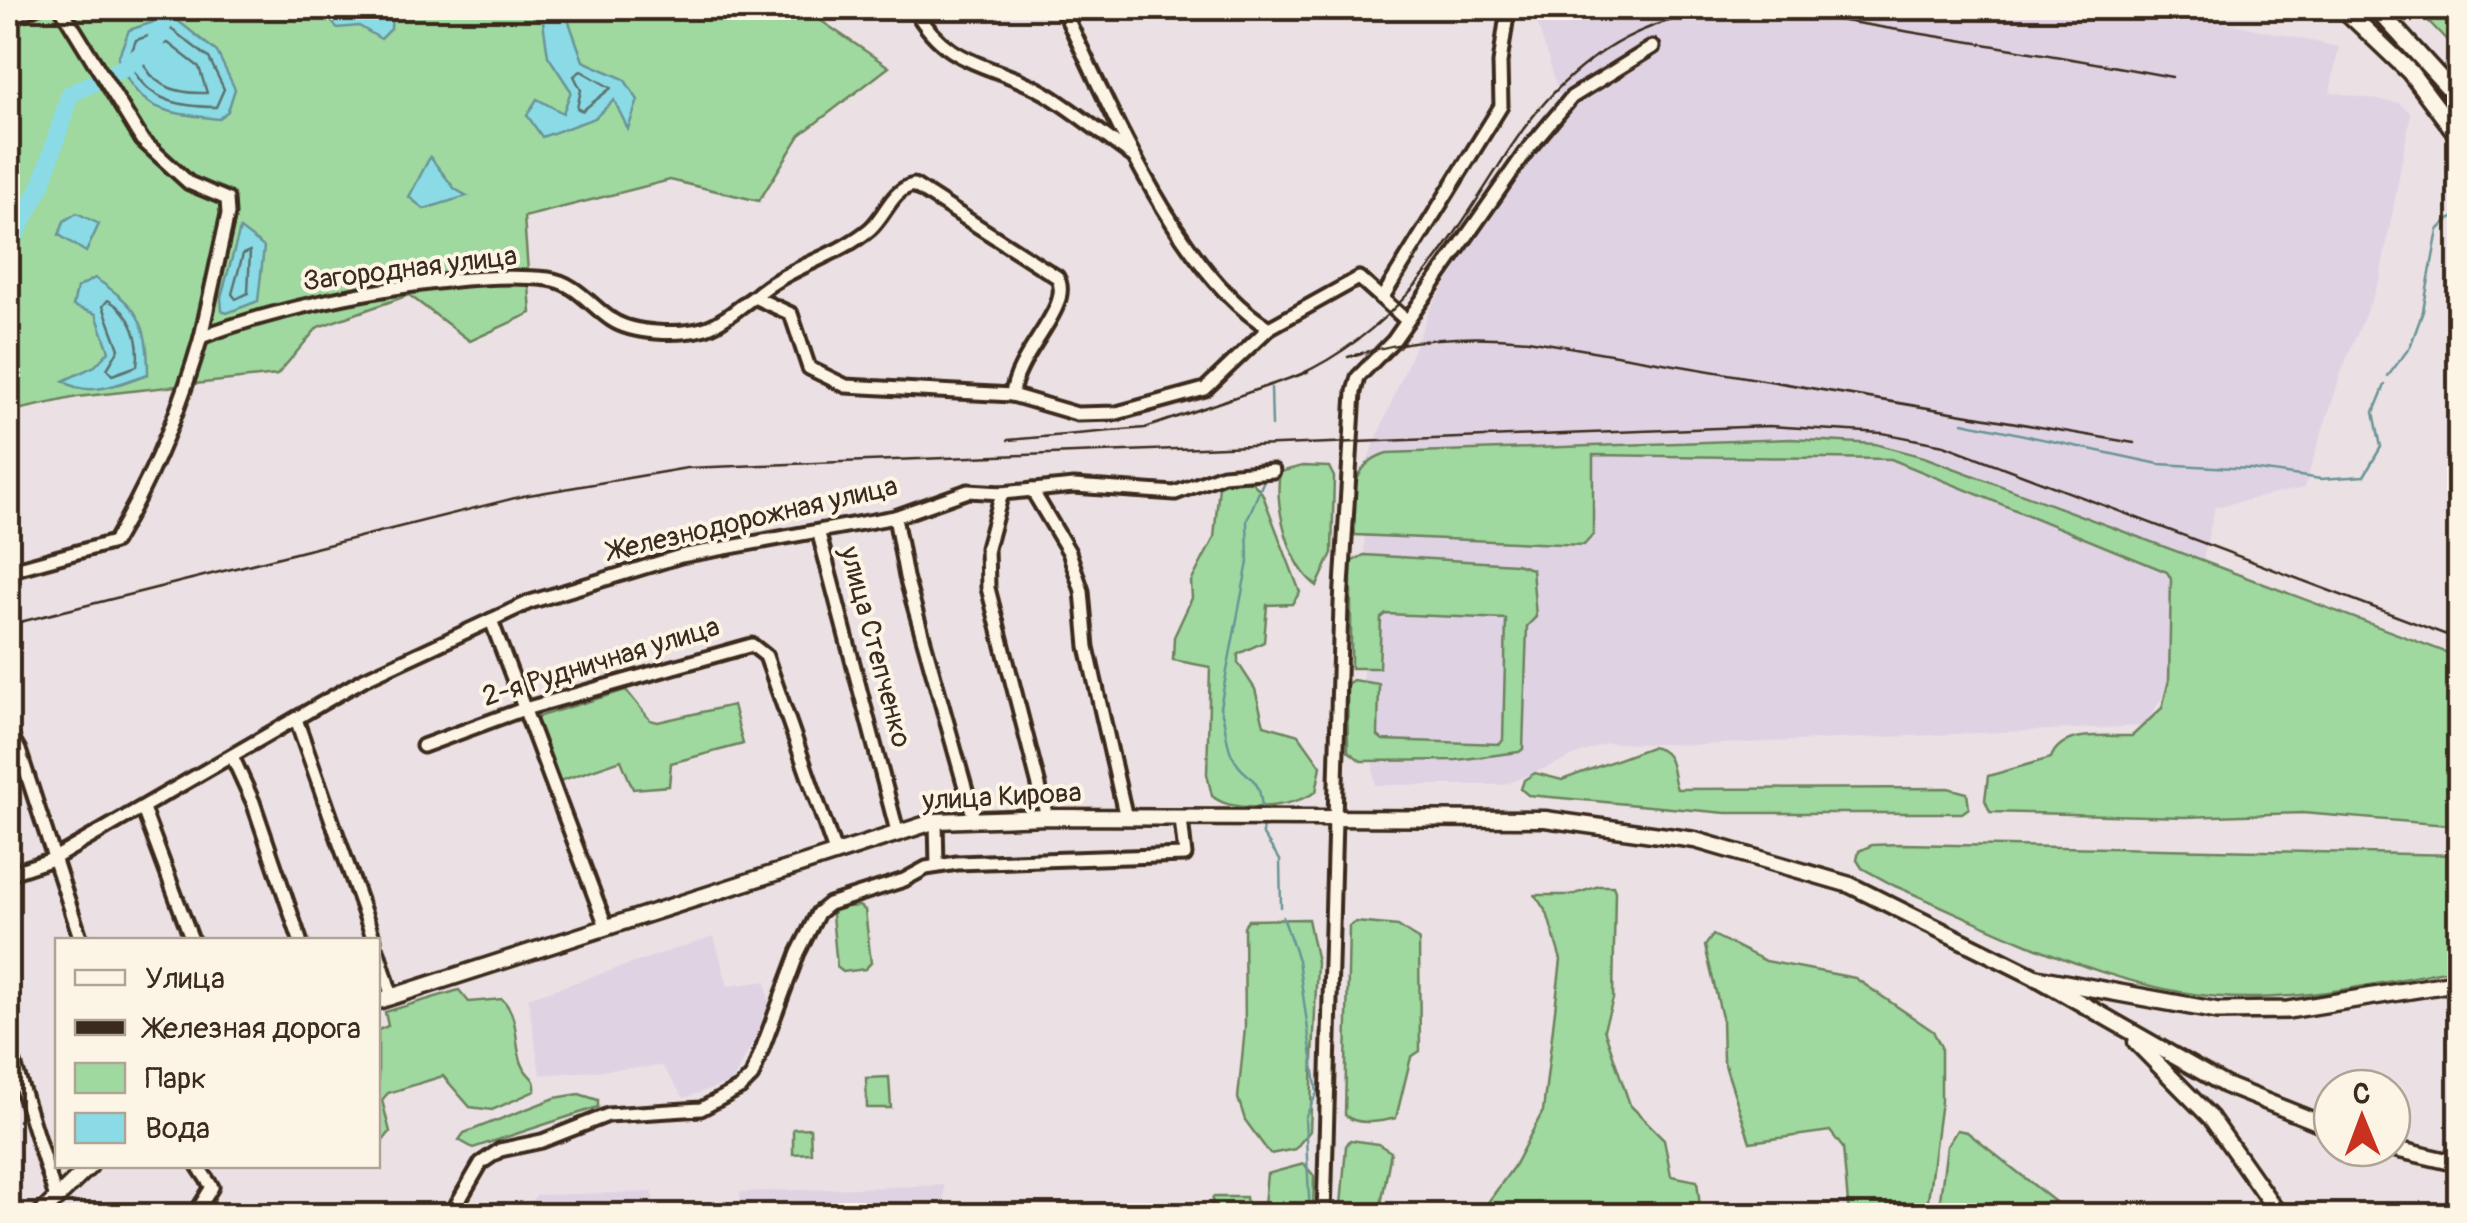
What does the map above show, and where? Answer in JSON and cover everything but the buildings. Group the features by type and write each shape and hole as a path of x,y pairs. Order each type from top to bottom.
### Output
{"highway":[{"path":"2343,8 2410,72 2460,138"},
{"path":"2376,8 2460,100"},
{"path":"2037,978 2218,1011 2288,1010 2460,982"}],"main road":[{"name":"улица Кирова","path":"385,999 897,830 936,822 1047,817 1545,818 1656,832 1771,859 1850,884 2104,1016"},
{"path":"2104,1016 2225,1085 2312,1120"},
{"path":"2104,1016 2186,1089 2280,1216"},
{"path":"2412,1153 2460,1164"},
{"path":"38,1216 88,1168"}],"street":[{"path":"8,19 33,8"},
{"path":"8,571 114,542 151,478 180,412 228,214 226,199 189,183 142,140 60,8"},
{"path":"914,8 922,24 950,54 1042,92 1135,157"},
{"path":"1062,8 1135,157 1223,291 1244,313 1269,328"},
{"path":"1384,295 1502,106 1500,64 1508,8"},
{"path":"1324,1216 1335,818 1354,392 1358,378 1394,340 1446,271 1525,152 1572,97 1653,47"},
{"name":"Загородная улица","path":"201,337 316,304 482,280 555,280 576,290 615,322 636,329 704,329 773,280 870,228 899,192 914,185 1057,278 1062,286 1060,304 1014,375 1012,395"},
{"path":"754,297 791,314 809,368 846,386 1012,395 1077,414 1118,413 1205,389 1269,328 1359,278 1384,295 1406,320"},
{"name":"Железнодорожная улица","path":"8,874 53,859 398,662 530,602 681,556 819,534 894,517 968,491 1002,493 1090,486 1175,492 1223,475 1273,471"},
{"path":"1032,490 1070,552 1082,592 1087,647 1126,818"},
{"path":"1002,493 986,548 988,588 1047,817"},
{"path":"894,517 906,577 974,819"},
{"name":"улица Степченко","path":"819,534 897,830"},
{"path":"491,620 521,710 606,926"},
{"name":"2-я Рудничная улица","path":"423,746 521,710 739,646 759,648 766,656 835,852"},
{"path":"296,719 373,938"},
{"path":"8,731 19,750 80,938"},
{"path":"232,756 253,802 299,938"},
{"path":"143,809 191,938"},
{"path":"450,1216 481,1164 500,1150 542,1141 608,1115 702,1109 752,1076 798,953 818,913 829,904 937,866 1185,855 1181,820"},
{"path":"936,822 937,866"},
{"path":"380,965 385,999"},
{"path":"8,1044 56,1198"},
{"path":"194,1216 212,1187 199,1168"}],"shaded area":[{"path":"1540,8 2159,8 2339,47 2330,92 2399,103 2411,113 2380,279 2343,368 2304,488 2215,507 2177,673 2145,726 1700,745 1606,743 1504,785 1375,785 1363,680 1365,466 1430,309 1562,104 1535,16"},
{"path":"714,936 728,986 766,981 770,1010 732,1082 684,1098 662,1066 540,1075 528,998"},
{"path":"944,1185 945,1215 741,1215 740,1192"},
{"path":"653,1192 654,1215 516,1215 537,1195"}],"green space":[{"path":"56,8 815,8 817,18 889,67 800,135 759,201 670,180 524,217 531,313 470,341 409,295 318,327 277,375 77,397 8,412 8,28"},
{"path":"2416,8 2459,8 2459,53"},
{"path":"1791,439 1875,444 1924,457 2459,657 2459,826 2302,813 2186,817 1990,812 1985,800 1988,776 2051,758 2064,742 2074,739 2132,736 2162,708 2169,680 2171,579 2167,572 1891,459 1593,455 1593,535 1584,545 1355,535 1353,509 1359,475 1375,458 1387,453"},
{"path":"1302,466 1329,467 1334,477 1332,553 1317,586 1291,550 1279,501 1280,472"},
{"path":"1229,481 1252,482 1262,493 1300,592 1292,604 1267,605 1264,642 1238,654 1238,663 1255,689 1264,725 1299,735 1321,766 1316,792 1263,807 1234,806 1212,796 1207,774 1210,667 1173,660 1174,637 1192,598 1191,582 1214,538 1219,486"},
{"path":"1364,555 1516,564 1532,569 1536,617 1527,626 1523,749 1457,760 1361,761 1348,751 1347,684 1353,680 1379,684 1378,736 1383,740 1500,744 1503,740 1506,619 1386,614 1381,618 1379,668 1351,668 1351,562"},
{"path":"626,690 650,720 658,722 733,705 743,744 671,763 669,786 633,789 621,760 557,782 534,721"},
{"path":"1651,747 1665,753 1677,789 1948,788 1967,793 1969,808 1962,813 1726,813 1528,795 1521,789 1524,780 1535,773 1562,780"},
{"path":"1872,845 2459,855 2459,968 2282,997 2209,996 2162,989 2116,977 2026,943 1895,886 1862,868 1857,860 1859,851"},
{"path":"1599,886 1613,886 1615,891 1613,999 1604,1029 1630,1105 1664,1139 1671,1176 1697,1181 1701,1215 1479,1215 1514,1166 1543,1111 1561,960 1547,913 1535,895 1572,895"},
{"path":"859,906 865,910 871,963 865,969 843,972 837,967 832,915 836,908"},
{"path":"1308,919 1317,962 1310,1131 1295,1149 1270,1154 1245,1120 1238,1098 1245,1028 1244,926 1248,920"},
{"path":"1356,922 1398,926 1419,940 1420,1051 1411,1057 1396,1118 1376,1122 1356,1121 1345,1115 1349,926"},
{"path":"1713,935 1766,961 1855,978 1933,1031 1941,1047 1941,1101 1926,1215 1849,1215 1843,1148 1830,1131 1750,1142 1723,1059 1722,1018 1705,946"},
{"path":"459,990 469,1002 502,999 512,1015 521,1061 534,1081 535,1091 492,1110 470,1107 443,1076 388,1093 382,1100 390,1132 380,1144 380,1029 388,1026 385,1012"},
{"path":"889,1077 891,1108 867,1108 866,1078"},
{"path":"579,1094 598,1100 598,1107 473,1148 459,1140 464,1133 555,1098"},
{"path":"810,1128 811,1153 793,1154 793,1129"},
{"path":"1957,1130 1967,1132 2059,1205 2097,1215 1938,1215 1947,1146"},
{"path":"1350,1140 1378,1144 1391,1152 1379,1215 1345,1215 1341,1206 1346,1146"},
{"path":"1304,1164 1314,1176 1313,1215 1263,1215 1267,1174"},
{"path":"1213,1197 1246,1197 1248,1215 1211,1215"}],"water":[{"path":"322,8 392,8 391,29 381,39 359,26 337,28"},
{"path":"541,8 564,8 583,61 624,79 638,100 628,129 614,100 595,118 542,137 527,115 537,99 563,113 571,91 548,56"},
{"path":"172,16 217,52 235,89 228,111 219,119 156,106 135,90 126,76 118,58 129,30"},
{"path":"430,157 455,189 467,196 424,209 409,197"},
{"path":"77,213 99,224 86,252 59,235 64,221"},
{"path":"240,229 264,247 258,301 227,313 222,311 221,297"},
{"path":"95,278 138,317 146,341 148,374 105,388 84,389 63,381 95,366 109,351 96,314 73,306 77,288"}],"waterway":[{"path":"8,249 42,184 70,94 122,69 154,45 170,8"},
{"path":"2437,8 2460,25"},
{"path":"2388,376 2410,347 2423,311 2438,230 2448,220 2460,216"},
{"path":"1963,422 2159,464 2251,469 2321,479 2364,476 2381,447 2374,412 2385,385"},
{"path":"1271,388 1272,426"},
{"path":"1262,813 1259,789 1231,753 1220,707 1248,562 1247,520 1264,480"},
{"path":"1262,821 1263,835 1280,860 1281,907"},
{"path":"1283,917 1298,960 1317,1093 1305,1118 1310,1216"}],"railway":[{"path":"1297,376 1335,356 1396,307 1445,248 1526,125 1562,85 1603,52 1650,27 1734,11 1793,14 2172,77"},
{"path":"1348,357 1438,339 1528,340 2134,443"},
{"path":"1008,440 1145,428 1308,372"},
{"path":"8,625 523,496 687,468 1769,426 1882,433 1944,445 2460,640"}]}
